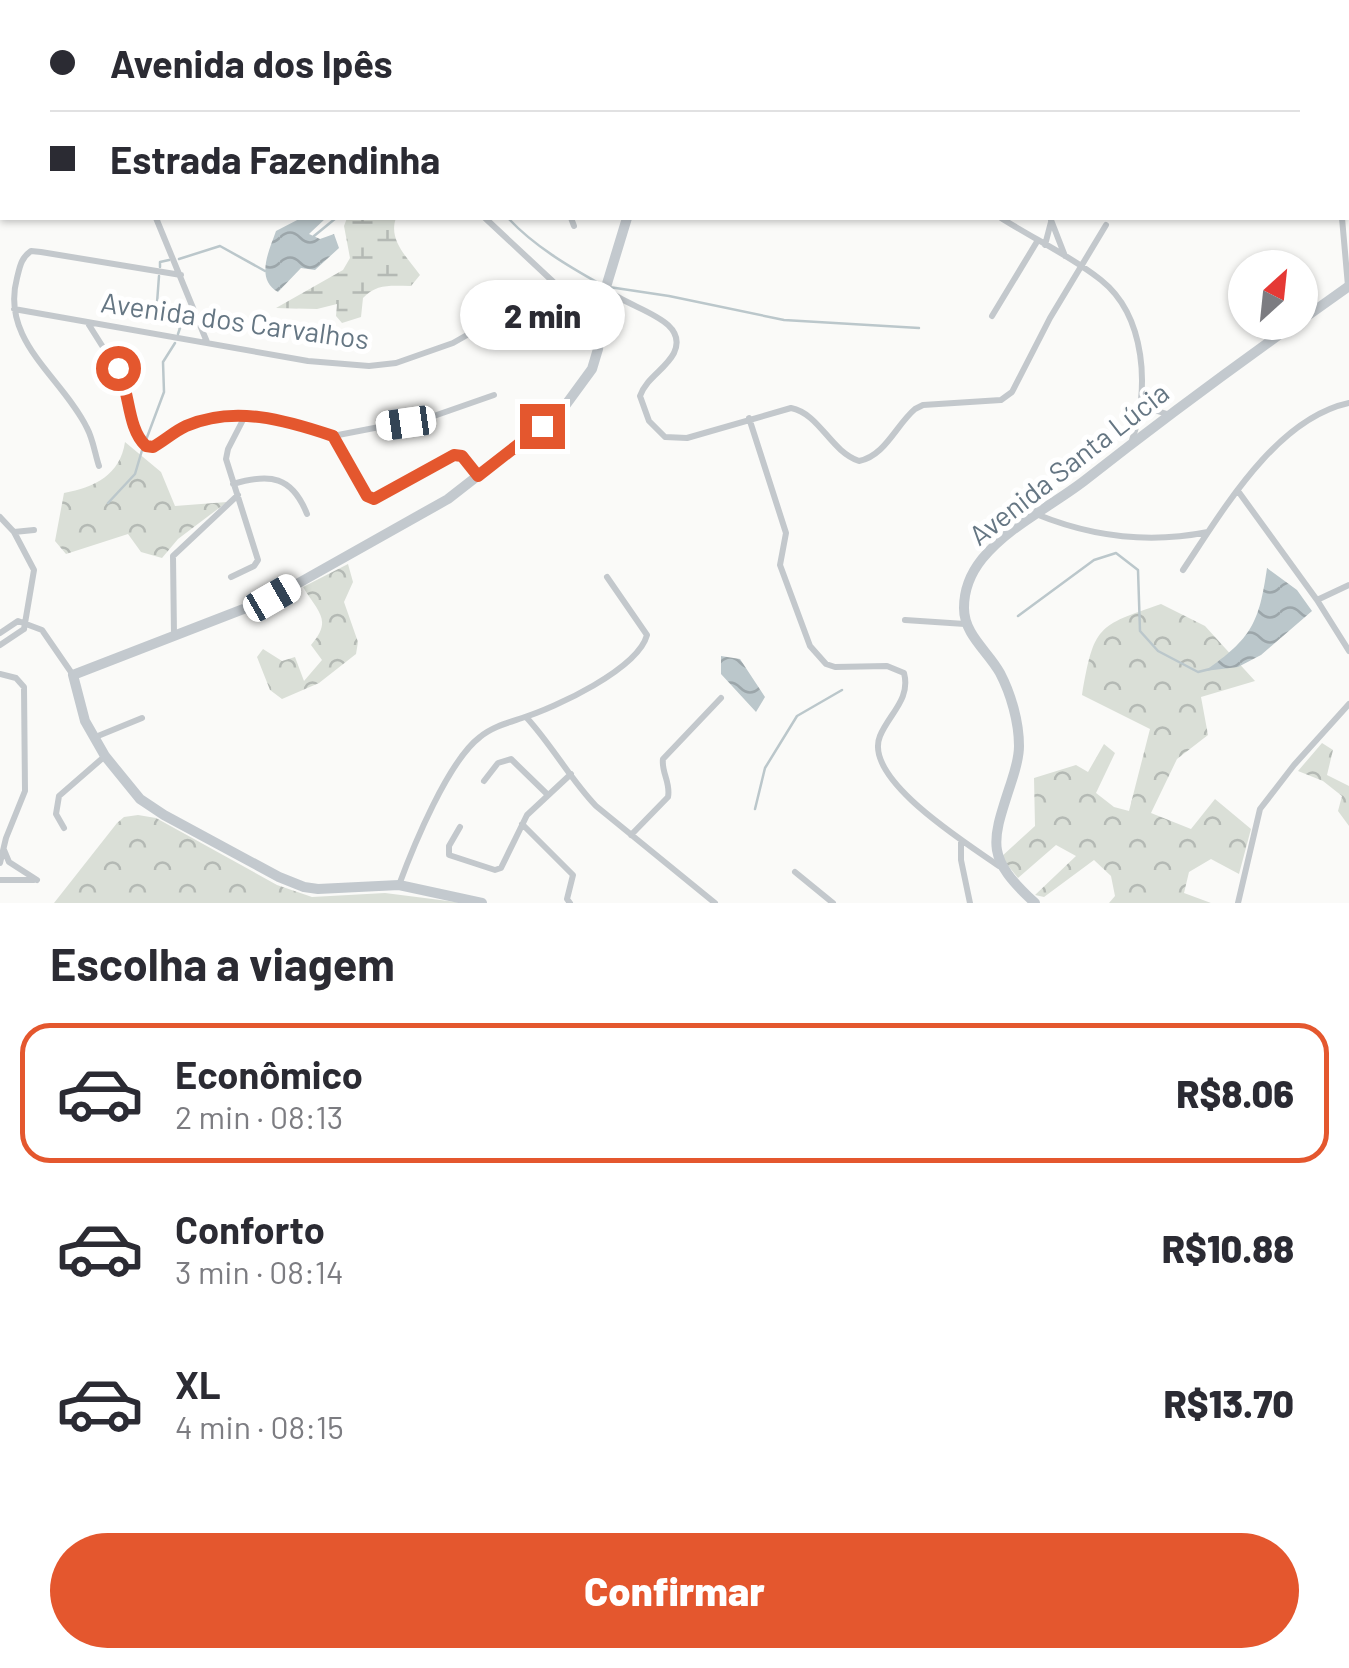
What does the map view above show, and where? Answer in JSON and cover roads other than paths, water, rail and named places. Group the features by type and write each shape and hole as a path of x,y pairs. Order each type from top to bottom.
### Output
{"street":[{"path":"157,220 208,344"},
{"path":"487,220 563,291"},
{"path":"73,675 272,598 448,498 562,410 581,387 598,349 606,289 626,220"},
{"path":"1004,220 1112,290 1129,317 1140,361 1142,400 1132,440"},
{"path":"992,316 1041,243 1051,220"},
{"path":"1051,220 1066,257"},
{"path":"1342,220 1349,286"},
{"path":"606,289 618,300 664,320 674,337 673,353 648,380 640,396 655,430 664,437 687,438 781,409 799,410 836,448 859,461 878,453 914,409 1000,400 1018,384 1050,318 1106,225"},
{"path":"99,466 88,428 13,318 11,298 22,260 31,251 180,275"},
{"name":"Avenida Santa Lúcia","path":"1318,308 1349,286"},
{"name":"Avenida dos Carvalhos","path":"14,309 346,366 396,363 453,343 539,294 606,289"},
{"path":"88,323 126,382 136,434 146,446 153,447 196,422 245,416 279,420 333,436 431,417 494,395"},
{"name":"Avenida Santa Lúcia","path":"966,624 965,591 974,569 995,546 1167,414 1273,340"},
{"path":"1142,400 1151,409 1167,414"},
{"path":"1184,570 1267,455 1318,415 1349,403"},
{"path":"232,577 258,560 239,494 227,468 228,449 245,416"},
{"path":"749,418 786,533 780,565 810,646 826,664 835,667 887,666 904,673 905,693 878,740 878,760 894,783 961,840 1000,866 1034,903"},
{"path":"333,436 370,498 378,498 454,455 462,456 478,476"},
{"path":"233,484 258,476 284,483 299,495 307,514"},
{"path":"1238,491 1349,651"},
{"path":"174,635 173,556 239,494"},
{"path":"1036,514 1106,536 1180,538 1209,532"},
{"path":"0,517 14,532 34,570 21,628 0,645"},
{"path":"14,532 34,530"},
{"path":"399,885 422,828 470,745 482,734 526,718 608,678 645,642 647,635 607,576"},
{"path":"1316,600 1349,585"},
{"path":"905,620 966,624 1000,674 1018,731 1019,753 997,829 996,856 1000,866"},
{"path":"11,625 21,628"},
{"path":"11,625 39,627 48,636 73,675 93,738 125,783 152,807 292,883 318,890 399,885 482,903"},
{"path":"0,633 11,625"},
{"path":"0,674 20,681 26,694 24,791 0,863"},
{"path":"632,835 668,797 663,758 721,698"},
{"path":"1238,903 1260,809 1349,704"},
{"path":"93,738 142,718"},
{"path":"526,718 549,742 596,806 714,903"},
{"path":"64,828 56,814 59,796 105,756"},
{"path":"484,781 498,763 511,759 548,795"},
{"path":"460,827 449,846 450,855 495,870 504,864 522,824 571,774"},
{"path":"522,824 570,870 570,903"},
{"path":"961,840 970,903"},
{"path":"0,880 38,880 9,862 4,848"},
{"path":"795,872 833,903"}],"water":[{"path":"297,220 324,220 309,234 320,239 334,234 339,248 315,270 301,268 278,292 265,272 276,231"},
{"path":"1267,568 1297,590 1312,611 1261,655 1238,667 1205,671 1233,649 1251,628 1261,603"},
{"path":"721,656 740,659 765,697 756,712 721,674"}],"waterway":[{"path":"314,236 334,220"},
{"path":"510,220 564,263 602,285"},
{"path":"179,259 220,246 265,271"},
{"path":"160,267 160,262 169,260"},
{"path":"159,276 157,303 173,315 172,322 180,328 178,334"},
{"path":"609,287 784,320 919,328"},
{"path":"146,440 164,392 163,362 175,343"},
{"path":"108,503 135,474 143,447"},
{"path":"1018,616 1094,560 1116,553 1138,570 1140,631 1158,651 1198,672 1210,669"},
{"path":"755,809 765,768 797,716 842,690"}]}
